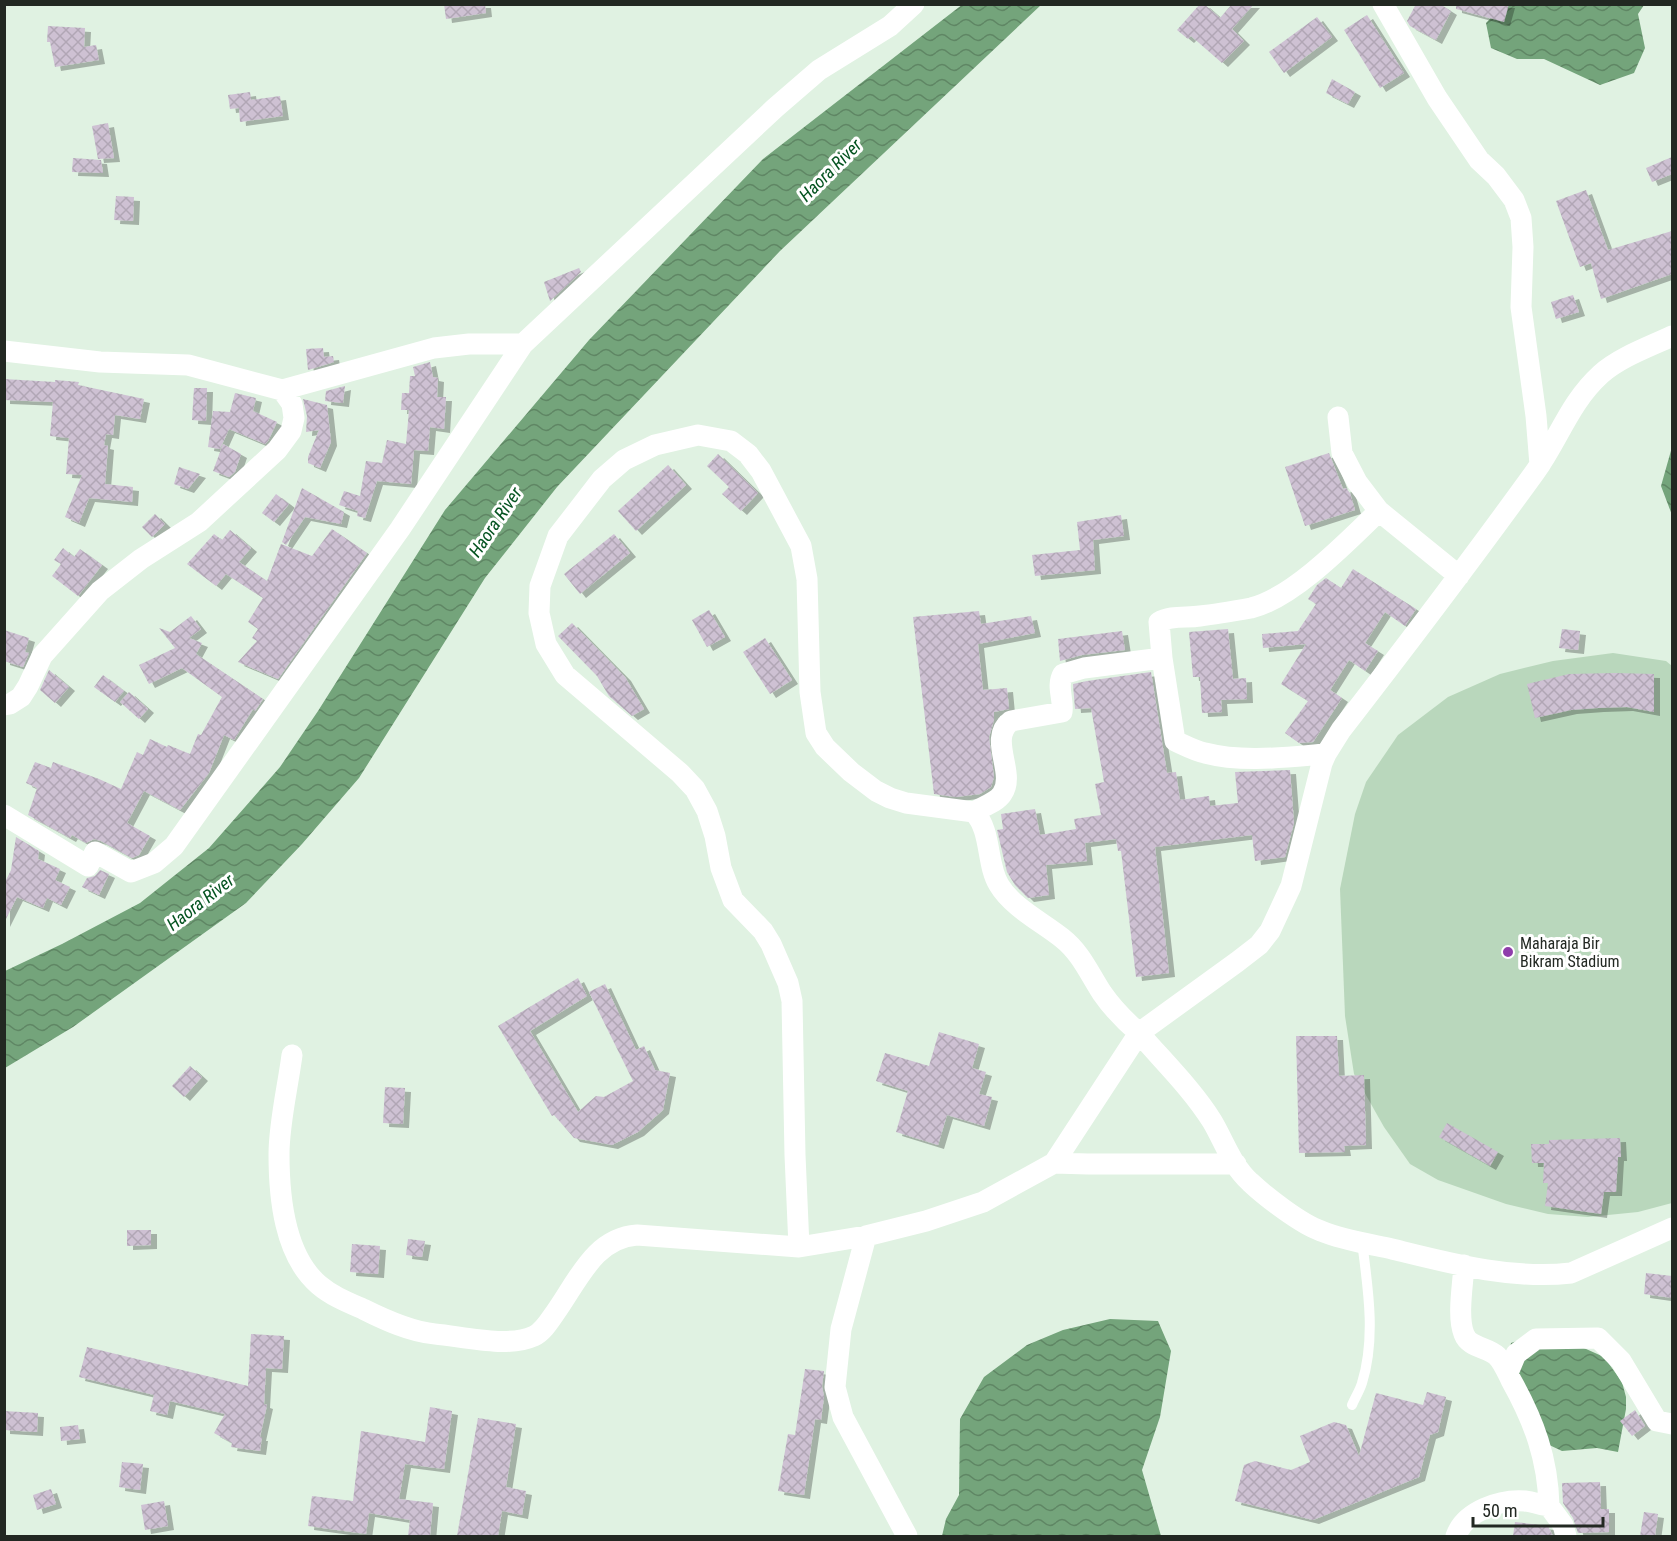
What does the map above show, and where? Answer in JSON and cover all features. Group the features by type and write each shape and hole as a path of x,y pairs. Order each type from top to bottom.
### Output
{"street":[{"path":"4,815 88,866 95,852 131,872 154,862 174,846 400,529 523,344 775,108 819,70 890,26 914,4"},
{"path":"1383,4 1437,98 1479,160 1515,200 1521,219 1521,307 1536,416 1540,465"},
{"path":"292,1054 279,1152 281,1202 291,1241 307,1272 333,1296 381,1318 426,1333 514,1342 536,1335 550,1320 595,1254 609,1242 622,1236 637,1235 799,1247 866,1236 926,1221 983,1202 1054,1163 1139,1033 1259,945 1270,931 1291,886 1301,853 1309,810 1326,754 1341,730 1459,576 1540,465 1582,393 1603,372 1669,333"},
{"path":"4,351 100,362 188,365 282,390 434,348 469,344 523,344"},
{"path":"4,705 21,697 42,656 100,591 141,559 199,522 277,450 291,431 294,418 292,404 282,390"},
{"path":"1338,417 1342,453 1357,483 1380,511 1459,576"},
{"path":"799,1247 792,1000 777,956 763,931 733,900 721,868 715,836 707,811 695,789 680,773 565,675 546,644 539,613 540,586 558,536 602,479 624,460 655,445 698,435 731,441 748,454 761,471 801,546 807,579 810,693 816,733 825,747 851,772 876,791 906,803 974,812 1001,797 1006,782 1001,749 1006,725 1011,721 1062,712 1060,679 1063,674 1084,668 1162,658"},
{"path":"1326,754 1283,758 1232,757 1205,753 1175,741 1162,658 1160,622 1165,618 1200,616 1253,607 1284,593 1380,511"},
{"path":"974,812 979,817 999,886 1031,917 1063,938 1078,953 1117,1014 1139,1033 1211,1120 1248,1181 1311,1226 1320,1231 1362,1242 1464,1265 1534,1275 1571,1273 1672,1228"},
{"path":"1054,1163 1236,1164"},
{"path":"866,1236 841,1329 835,1387 843,1417 907,1536"},
{"path":"1464,1265 1462,1331 1471,1343 1496,1355 1522,1400 1543,1454 1548,1479 1549,1506 1563,1525 1566,1536"},
{"path":"1508,1373 1516,1354 1536,1339 1598,1338 1621,1361 1657,1421 1672,1424"},
{"path":"1456,1536 1466,1519 1496,1505 1525,1501 1549,1506"}],"lane":[{"path":"1352,1405 1362,1383 1368,1349 1370,1315 1362,1242"}],"shaded area":[{"name":"Maharaja Bir Bikram Stadium","path":"1613,653 1666,661 1672,666 1672,1203 1638,1212 1588,1217 1548,1214 1506,1204 1438,1180 1410,1164 1384,1127 1354,1074 1345,1016 1340,889 1355,814 1366,782 1398,735 1448,697 1500,674 1553,661"}],"water":[{"name":"Haora River","path":"963,4 1041,5 780,251 557,487 485,578 359,778 302,844 246,903 73,1027 5,1068 5,971 140,903 209,848 280,767 445,510 589,340 763,159"},
{"path":"1503,5 1644,5 1638,14 1645,48 1634,73 1600,85 1544,59 1517,59 1491,48 1486,23"},
{"path":"1672,447 1672,515 1661,486"},
{"path":"1110,1319 1158,1321 1171,1351 1160,1417 1142,1470 1161,1536 942,1536 946,1519 959,1495 960,1419 984,1377 1027,1345 1063,1330"},
{"path":"1530,1337 1566,1340 1604,1357 1622,1382 1626,1397 1618,1452 1597,1448 1562,1451 1545,1443 1509,1357 1511,1343"}],"building":[{"path":"444,4 485,4 486,13 446,19"},
{"path":"1200,4 1204,4 1220,18 1232,4 1254,4 1232,29 1244,41 1222,63 1191,36 1188,39 1177,30"},
{"path":"1416,4 1440,4 1451,11 1436,40 1410,26 1407,21"},
{"path":"1456,4 1509,4 1504,22 1456,9"},
{"path":"1367,15 1404,73 1380,88 1344,30"},
{"path":"1317,17 1332,37 1284,73 1269,52"},
{"path":"48,26 85,28 84,47 96,45 99,60 55,67 50,42 47,42"},
{"path":"1332,79 1355,92 1348,104 1326,93"},
{"path":"250,92 251,100 280,96 283,116 240,122 239,108 230,109 228,95"},
{"path":"108,123 114,158 98,159 92,126"},
{"path":"1672,157 1672,174 1652,182 1646,168"},
{"path":"73,158 101,160 103,173 72,172"},
{"path":"1586,190 1608,250 1672,231 1672,274 1601,299 1591,263 1580,267 1556,201"},
{"path":"116,196 134,197 133,221 114,220"},
{"path":"579,268 581,272 550,301 544,282"},
{"path":"1573,295 1579,312 1556,319 1551,302"},
{"path":"323,348 324,357 333,356 334,362 308,370 306,349"},
{"path":"430,362 433,377 438,378 437,397 446,397 444,429 430,427 428,451 414,450 411,484 377,481 365,518 357,516 358,511 339,505 344,491 360,496 366,461 382,463 387,440 406,444 409,410 401,410 402,393 409,393 410,376 415,376 413,367"},
{"path":"4,379 79,382 78,385 144,399 140,419 115,415 113,435 106,434 104,445 108,446 105,484 133,487 132,502 89,498 79,523 65,517 82,475 66,474 69,438 50,436 53,402 4,400"},
{"path":"345,386 343,403 325,401 326,391"},
{"path":"194,388 207,388 206,421 192,420"},
{"path":"235,393 256,398 253,411 277,422 268,441 265,444 229,429 220,449 208,447 213,411 230,412"},
{"path":"303,399 327,405 331,442 320,468 308,463 308,457 319,430 306,432 307,416"},
{"path":"223,444 241,454 235,472 229,477 213,471"},
{"path":"1329,453 1343,489 1346,488 1350,493 1355,510 1305,526 1285,467"},
{"path":"718,454 758,493 741,511 722,494 729,487 707,466"},
{"path":"668,465 686,485 636,531 618,511"},
{"path":"179,467 200,474 188,489 174,484"},
{"path":"302,488 344,512 341,524 305,517 286,545 282,542"},
{"path":"276,494 289,504 274,522 262,513"},
{"path":"155,514 165,524 152,537 142,527"},
{"path":"1121,515 1124,536 1093,540 1095,570 1035,576 1032,555 1080,550 1077,522"},
{"path":"332,529 367,553 278,679 238,662 257,641 252,638 258,629 248,622 263,598 226,574 216,586 187,564 214,534 222,540 230,530 251,548 239,562 267,581 281,544 312,556"},
{"path":"614,534 630,553 580,594 564,574"},
{"path":"63,548 74,557 80,549 102,565 78,596 52,576 61,564 54,560"},
{"path":"1353,569 1416,609 1405,626 1385,612 1365,643 1378,651 1365,671 1349,660 1330,690 1342,698 1313,742 1299,743 1285,733 1308,701 1281,684 1306,644 1263,648 1262,634 1298,631 1316,604 1308,599 1317,585 1326,578 1341,588"},
{"path":"709,610 725,637 707,647 692,620"},
{"path":"979,611 981,624 1031,616 1035,633 978,644 983,690 1007,688 1009,709 994,712 989,737 994,777 991,787 980,794 956,797 934,794 913,617"},
{"path":"191,616 201,629 189,638 202,643 196,654 263,699 255,711 253,709 234,740 224,735 209,773 180,810 144,791 127,823 150,836 139,855 132,858 101,841 94,839 86,843 72,835 70,838 28,815 37,788 26,783 35,762 51,768 53,762 121,789 137,752 143,755 150,739 190,754 198,734 201,735 222,697 182,668 149,684 139,665 175,648 159,628 170,632"},
{"path":"572,623 625,677 644,709 632,716 609,696 597,676 558,636"},
{"path":"1228,629 1233,679 1246,678 1247,699 1221,700 1222,712 1202,713 1200,677 1193,677 1189,632"},
{"path":"1562,629 1580,631 1578,650 1559,648"},
{"path":"4,630 29,638 25,652 29,653 23,667 4,661"},
{"path":"1122,631 1125,650 1082,655 1060,661 1058,639"},
{"path":"765,638 792,680 770,694 743,652"},
{"path":"49,670 69,687 55,703 40,690"},
{"path":"1151,672 1167,773 1176,772 1180,800 1209,796 1210,806 1238,803 1235,772 1290,770 1294,823 1285,857 1255,861 1252,835 1155,847 1169,973 1136,977 1121,851 1118,851 1116,839 1085,843 1087,861 1046,865 1049,895 1028,898 1015,885 1007,872 997,830 1003,829 1001,814 1035,809 1040,835 1076,829 1074,819 1101,815 1095,784 1104,782 1091,708 1075,709 1073,684"},
{"path":"1569,674 1654,674 1654,712 1627,707 1598,708 1571,710 1535,718 1527,684"},
{"path":"103,675 124,691 115,702 94,687"},
{"path":"129,692 148,709 139,719 120,702"},
{"path":"16,837 39,851 38,859 60,869 55,880 70,887 61,905 47,898 43,908 17,897 4,923 4,884 11,870"},
{"path":"100,870 109,874 99,895 82,887 87,878 95,876"},
{"path":"578,978 587,996 530,1031 578,1112 596,1096 604,1097 633,1081 589,992 605,984 636,1050 644,1046 655,1070 670,1073 663,1110 638,1132 612,1145 574,1138 554,1115 552,1116 498,1026"},
{"path":"939,1032 979,1044 972,1068 986,1072 979,1094 992,1097 984,1126 947,1115 938,1145 896,1132 908,1091 876,1081 885,1053 929,1066"},
{"path":"1296,1036 1337,1036 1339,1076 1364,1075 1366,1145 1344,1146 1345,1152 1299,1153"},
{"path":"190,1066 202,1077 184,1097 172,1086"},
{"path":"385,1087 405,1088 403,1124 383,1123"},
{"path":"1447,1123 1498,1152 1490,1166 1439,1137"},
{"path":"1620,1138 1621,1157 1618,1157 1616,1192 1604,1192 1601,1214 1545,1206 1548,1183 1543,1183 1544,1163 1532,1163 1531,1144 1549,1144 1549,1140"},
{"path":"127,1230 151,1230 151,1245 127,1246"},
{"path":"408,1239 425,1241 422,1257 406,1255"},
{"path":"352,1244 380,1246 378,1274 350,1272"},
{"path":"1646,1273 1672,1276 1672,1298 1644,1294"},
{"path":"251,1334 284,1336 282,1369 266,1368 264,1404 267,1405 260,1437 262,1437 260,1451 231,1447 232,1443 214,1433 225,1414 170,1401 167,1415 150,1411 154,1395 79,1377 87,1347 248,1386"},
{"path":"805,1369 824,1371 822,1386 824,1397 821,1420 815,1419 804,1495 778,1491 788,1434 795,1435"},
{"path":"1427,1392 1446,1397 1438,1432 1430,1435 1419,1477 1313,1520 1235,1501 1244,1465 1255,1461 1291,1470 1310,1462 1300,1436 1334,1422 1346,1425 1359,1456 1376,1393 1423,1405"},
{"path":"430,1407 452,1411 444,1469 405,1464 399,1499 433,1503 430,1536 408,1536 410,1520 369,1513 366,1534 308,1526 312,1496 353,1501 361,1431 425,1442"},
{"path":"1635,1410 1645,1426 1632,1436 1620,1421"},
{"path":"4,1411 38,1413 37,1432 4,1430"},
{"path":"478,1418 516,1424 506,1487 526,1491 522,1515 502,1511 498,1536 457,1536"},
{"path":"78,1425 80,1439 61,1441 60,1427"},
{"path":"122,1462 143,1464 140,1490 119,1487"},
{"path":"1600,1482 1601,1509 1609,1509 1609,1532 1578,1533 1573,1518 1563,1503 1562,1483"},
{"path":"51,1489 56,1504 37,1510 33,1495"},
{"path":"164,1501 168,1526 145,1530 141,1505"},
{"path":"1644,1512 1658,1514 1655,1536 1640,1536"},
{"path":"1515,1522 1548,1526 1553,1536 1513,1536"}],"place":[{"name":"Maharaja Bir Bikram Stadium","path":"1508,952"}]}
